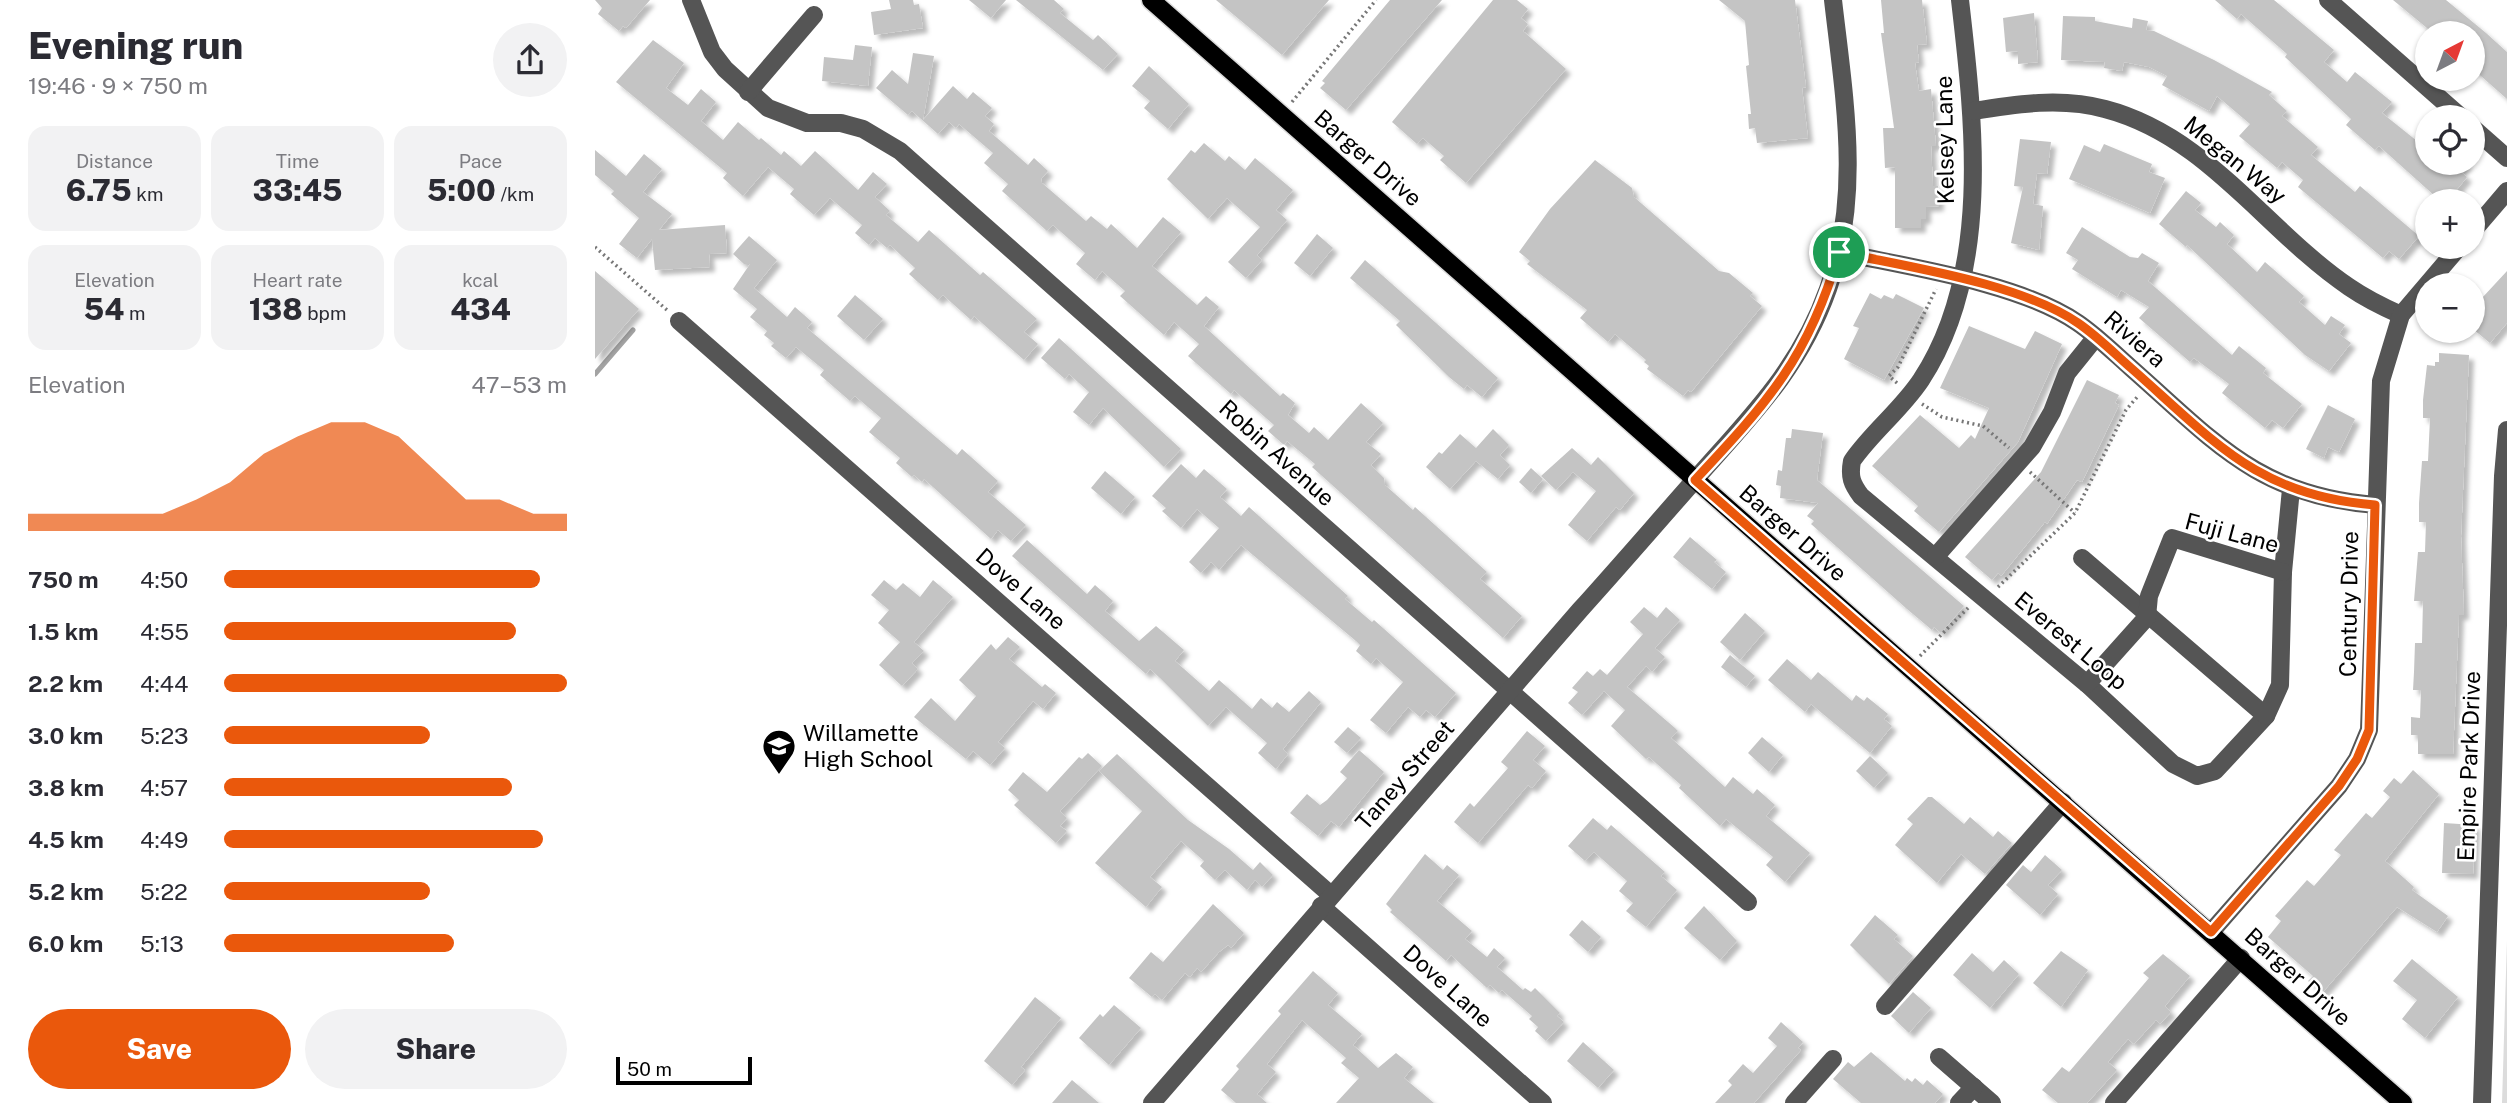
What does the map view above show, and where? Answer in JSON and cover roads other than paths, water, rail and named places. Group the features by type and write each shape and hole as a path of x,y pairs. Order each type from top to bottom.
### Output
{"main road":[{"name":"Barger Drive","path":"1151,0 2403,1103"}],"street":[{"name":"Robin Avenue","path":"691,0 712,52 748,92 787,118 807,123 841,123 863,129 899,151 1748,902"},
{"name":"Taney Street","path":"1152,1103 1509,692 1751,419 1799,355 1825,298 1839,252 1847,195 1849,153 1833,0"},
{"name":"Kelsey Lane","path":"1959,286 1970,224 1973,111 1960,0"},
{"path":"2328,0 2447,105"},
{"path":"748,92 814,15"},
{"name":"Megan Way","path":"1973,111 2025,103 2064,102 2104,108 2141,121 2172,138 2206,162 2349,287 2400,315"},
{"path":"2485,139 2507,158"},
{"path":"2485,217 2507,191"},
{"name":"Riviera","path":"1839,252 2056,310 2096,337 2243,464 2291,489 2343,502 2375,505"},
{"name":"Century Drive","path":"2211,932 2339,786 2357,759 2369,730 2381,381 2400,315 2449,259"},
{"name":"Everest Loop","path":"1959,286 1937,351 1910,394 1859,451 1849,474 1861,496 2087,684 2173,764 2197,776 2215,771 2266,716 2280,685 2283,572 2291,489"},
{"name":"Dove Lane","path":"679,321 1326,901 1543,1103"},
{"path":"1936,556 2021,460 2044,427 2067,373 2096,337"},
{"name":"Empire Park Drive","path":"2482,1103 2503,475 2507,430"},
{"name":"Fuji Lane","path":"2087,684 2147,617 2149,596 2172,538 2283,572"},
{"path":"2082,558 2147,617 2266,716"},
{"path":"1885,1006 2063,802"},
{"path":"2114,1103 2241,958"},
{"path":"1939,1057 1992,1103"},
{"path":"1794,1103 1833,1059"},
{"path":"1959,1103 1974,1087"}],"waterway":[{"path":"595,374 633,330"}],"place":[{"name":"Willamette High School","path":"779,776"}]}
